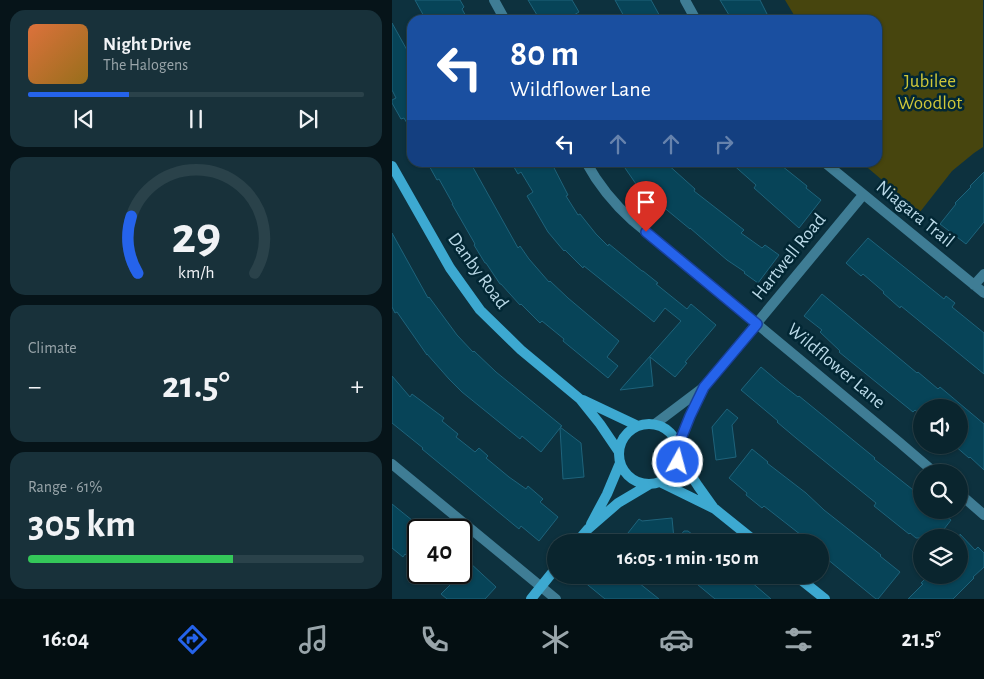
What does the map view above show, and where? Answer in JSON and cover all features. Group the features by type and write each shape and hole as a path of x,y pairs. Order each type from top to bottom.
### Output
{"street":[{"path":"494,0 502,15"},
{"path":"685,0 693,15"},
{"name":"Danby Road","path":"392,166 450,268 480,310 521,350 580,399 600,424 618,452"},
{"name":"Wildflower Lane","path":"589,167 600,187 620,209 925,464"},
{"name":"Niagara Trail","path":"830,167 984,293"},
{"name":"Hartwell Road","path":"655,424 704,387 863,194"},
{"path":"974,285 984,274"},
{"name":"Hartwell Road","path":"678,446 704,387"},
{"name":"Danby Road","path":"580,399 638,426"},
{"path":"584,534 618,503 655,483 665,479 676,467 679,457 678,446 670,432 655,424 643,424 633,428 624,436 618,452 622,468 630,477 639,483 655,483 715,510 746,534"},
{"path":"679,457 715,510"},
{"path":"588,529 607,494 620,463"},
{"path":"392,464 556,599"},
{"path":"968,501 984,516"},
{"path":"531,599 547,579"},
{"path":"806,584 825,599"}],"green space":[{"name":"Jubilee Woodlot","path":"785,0 983,0 983,147 952,171 920,212 867,167 882,167 882,15 794,15"}],"building":[{"path":"415,0 460,0 465,15 423,15"},
{"path":"528,0 572,0 579,12 574,15 537,15"},
{"path":"615,0 651,0 659,15 623,15"},
{"path":"720,0 760,0 768,15 729,15"},
{"path":"392,23 407,50 407,123 404,118 401,119 392,103 392,100 396,98 392,90"},
{"path":"430,167 473,167 518,248 520,246 549,282 619,341 607,357 618,366 608,378 542,321 540,323 500,284 474,245 439,179 437,180"},
{"path":"514,167 554,167 568,195 566,196 578,215 580,214 608,246 609,244 643,271 687,309 691,304 716,325 675,377 650,357 653,386 620,390 681,321 665,308 654,322 584,266 583,268 564,251 548,232 527,196 533,192 521,172 518,174"},
{"path":"671,167 695,189 694,191 744,230 741,233 762,248 765,245 779,255 758,283 655,202 636,184 625,168"},
{"path":"736,167 783,167 821,200 799,228 754,188 756,185"},
{"path":"984,172 984,222 966,244 940,224 955,203"},
{"path":"392,233 428,298 457,335 473,352 581,443 584,477 563,479 560,428 541,452 522,436 520,439 462,392 427,355 392,307"},
{"path":"868,238 944,299 946,296 955,303 952,307 984,333 984,374 901,306 900,308 863,274 861,276 846,263"},
{"path":"822,294 917,373 938,389 940,387 954,399 913,399 913,412 839,352 820,332 822,330 804,316"},
{"path":"761,367 913,490 913,519 951,520 944,529 913,529 913,536 909,534 874,506 876,503 796,438 741,390"},
{"path":"392,376 410,397 412,394 444,418 442,421 458,434 456,437 475,452 479,448 488,456 486,458 509,477 526,489 528,486 543,499 540,502 558,517 539,541 521,526 519,529 392,423"},
{"path":"727,409 738,418 732,425 736,457 716,460 712,427"},
{"path":"968,411 984,424 984,470 964,454 968,454"},
{"path":"752,449 900,572 876,599 829,561 829,534 800,534 764,506 762,508 729,478"},
{"path":"392,504 411,519 407,519 407,556 405,554 403,557 392,548"},
{"path":"672,518 674,534 627,534 639,519 642,521"},
{"path":"684,531 688,531 692,534 682,534"},
{"path":"968,543 975,550 978,547 984,553 984,567 968,584"},
{"path":"472,565 496,587 485,599 447,599 441,594 451,584 472,584"},
{"path":"587,584 640,584 659,599 605,599"},
{"path":"697,584 754,584 771,599 715,599"},
{"path":"923,584 968,584 953,599 908,599"}],"route":[{"path":"646,232 757,324 704,387 678,446 678,462"}]}
